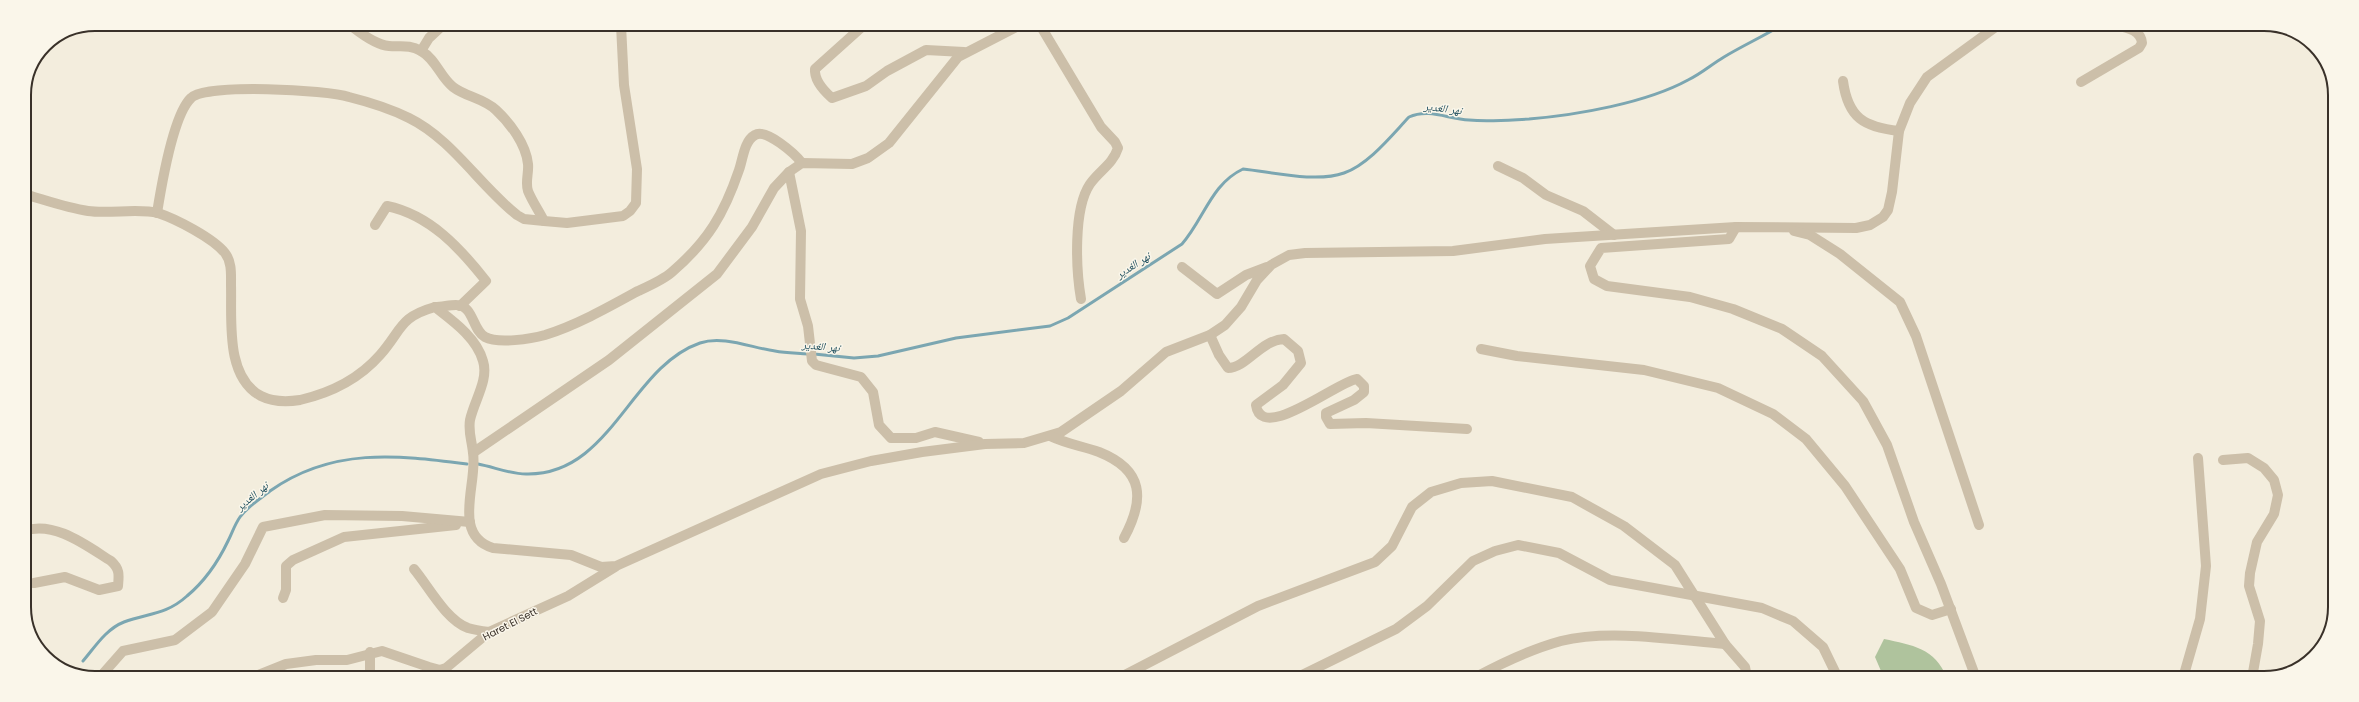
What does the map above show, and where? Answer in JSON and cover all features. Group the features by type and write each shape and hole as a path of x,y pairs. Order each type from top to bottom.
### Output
{"street":[{"path":"360,31 365,36 388,46 404,44 421,51 432,60 449,84 463,94 488,104 504,118 514,132 527,158 528,191 544,221"},
{"path":"421,51 425,43 437,31"},
{"path":"157,213 163,175 172,140 190,98 207,92 236,89 339,95 410,118 449,147 517,215 524,219 568,223 616,218 630,212 636,203 638,169 624,85 622,31"},
{"path":"857,31 815,69 814,74 824,91 832,98 866,86 887,71 926,50 964,52"},
{"path":"474,452 610,360 717,274 752,227 774,188 789,172 802,163 852,164 868,158 889,143 948,68 964,52 1008,31"},
{"path":"1044,31 1101,127 1115,142 1118,148 1111,163 1091,183 1086,192 1077,241 1081,299"},
{"path":"1182,267 1217,294 1246,275 1271,265 1289,255 1305,252 1453,251 1545,238 1736,228 1856,228 1870,225 1883,217 1888,210 1892,192 1899,130 1910,103 1927,77 1990,31"},
{"path":"2082,82 2139,48 2142,43 2139,34 2134,31"},
{"path":"1843,81 1852,111 1857,117 1873,126 1899,130"},
{"path":"31,196 88,211 157,213 204,237 225,253 229,260 237,365 246,384 254,392 265,398 279,401 298,400 330,391 349,381 380,355 410,316 435,307 460,306 470,313 476,329 488,338 521,339 546,334 604,309 671,273 705,239 717,222 730,198 747,144 753,136 758,133 766,135 791,151 802,163"},
{"path":"1498,166 1523,178 1546,195 1583,211 1614,235"},
{"path":"789,172 801,231 800,299 808,326 810,352 816,365 861,377 873,392 880,425 891,438 916,438 935,432 985,444 1024,443 1061,432 1121,391 1166,352 1210,335 1225,325 1241,307 1257,280 1271,265"},
{"path":"374,225 387,206 402,209 437,229 464,252 486,281 460,306"},
{"path":"1736,228 1730,239 1601,248 1590,266 1594,279 1607,286 1690,297 1733,309 1782,329 1822,356 1863,401 1887,445 1914,522 1951,609 1973,671"},
{"path":"1783,228 1810,235 1840,254 1900,302 1916,336 1979,525"},
{"path":"435,307 468,336 477,346 485,367 483,380 473,407 469,429 474,452 467,521 476,539 494,548 571,555 602,567 616,566"},
{"path":"1210,335 1219,355 1228,368 1248,358 1276,339 1284,339 1298,351 1301,363 1293,374 1256,405 1257,411 1269,419 1293,412 1346,382 1357,379 1364,386 1364,392 1354,400 1326,413 1326,417 1330,424 1366,423 1468,429"},
{"path":"1481,349 1517,356 1644,370 1718,388 1773,414 1806,438 1845,486 1900,569 1916,608 1932,615 1951,609"},
{"path":"1050,436 1068,444 1091,450 1111,458 1128,472 1138,492 1139,500 1138,507 1124,538"},
{"name":"Haret EI Sett","path":"370,652 382,651 440,670 446,668 489,632 568,596 616,566 821,474 871,461 922,452 985,444"},
{"path":"2185,671 2200,619 2206,566 2198,458"},
{"path":"2223,460 2248,458 2264,468 2274,480 2278,495 2274,514 2257,542 2250,573 2249,586 2260,621 2253,671"},
{"path":"1133,671 1258,606 1375,562 1392,546 1412,507 1431,492 1461,483 1492,481 1572,496 1624,526 1675,565 1725,644 1745,667 1746,671"},
{"path":"105,671 123,651 175,640 212,612 245,564 263,527 325,515 402,516 467,521"},
{"path":"283,598 286,590 286,566 293,560 344,537 445,527 467,521"},
{"path":"31,528 53,530 65,535 111,561 117,566 119,573 118,586 99,590 65,577 34,583"},
{"path":"1310,671 1396,629 1427,606 1473,561 1495,551 1518,545 1559,553 1610,580 1762,608 1793,621 1823,646 1835,671"},
{"path":"414,569 430,588 444,611 467,627 489,632"},
{"path":"1487,671 1561,641 1618,635 1725,644"},
{"path":"268,671 286,664 316,660 347,660 370,652 370,671"}],"green space":[{"path":"1884,639 1904,643 1929,654 1936,660 1944,671 1881,671 1875,657"}],"waterway":[{"name":"نهر الغدير","path":"814,354 854,358 878,356 956,338 1050,326 1068,318 1182,244 1190,234 1215,193 1232,176 1243,169 1307,177 1333,176 1344,173 1353,169 1371,156 1409,117 1416,115 1431,114 1476,121 1499,121 1548,117 1611,107 1652,95 1693,78 1724,57 1771,31"},
{"name":"نهر الغدير","path":"478,464 508,472 526,474 555,470 579,458 600,440 655,374 676,356 700,343 718,340 728,341 779,352 808,354"},
{"name":"نهر الغدير","path":"83,661 101,639 118,625 172,607 187,596 200,584 215,564 243,513 270,491 293,477 317,467 341,461 366,458 415,458 467,464"}]}
